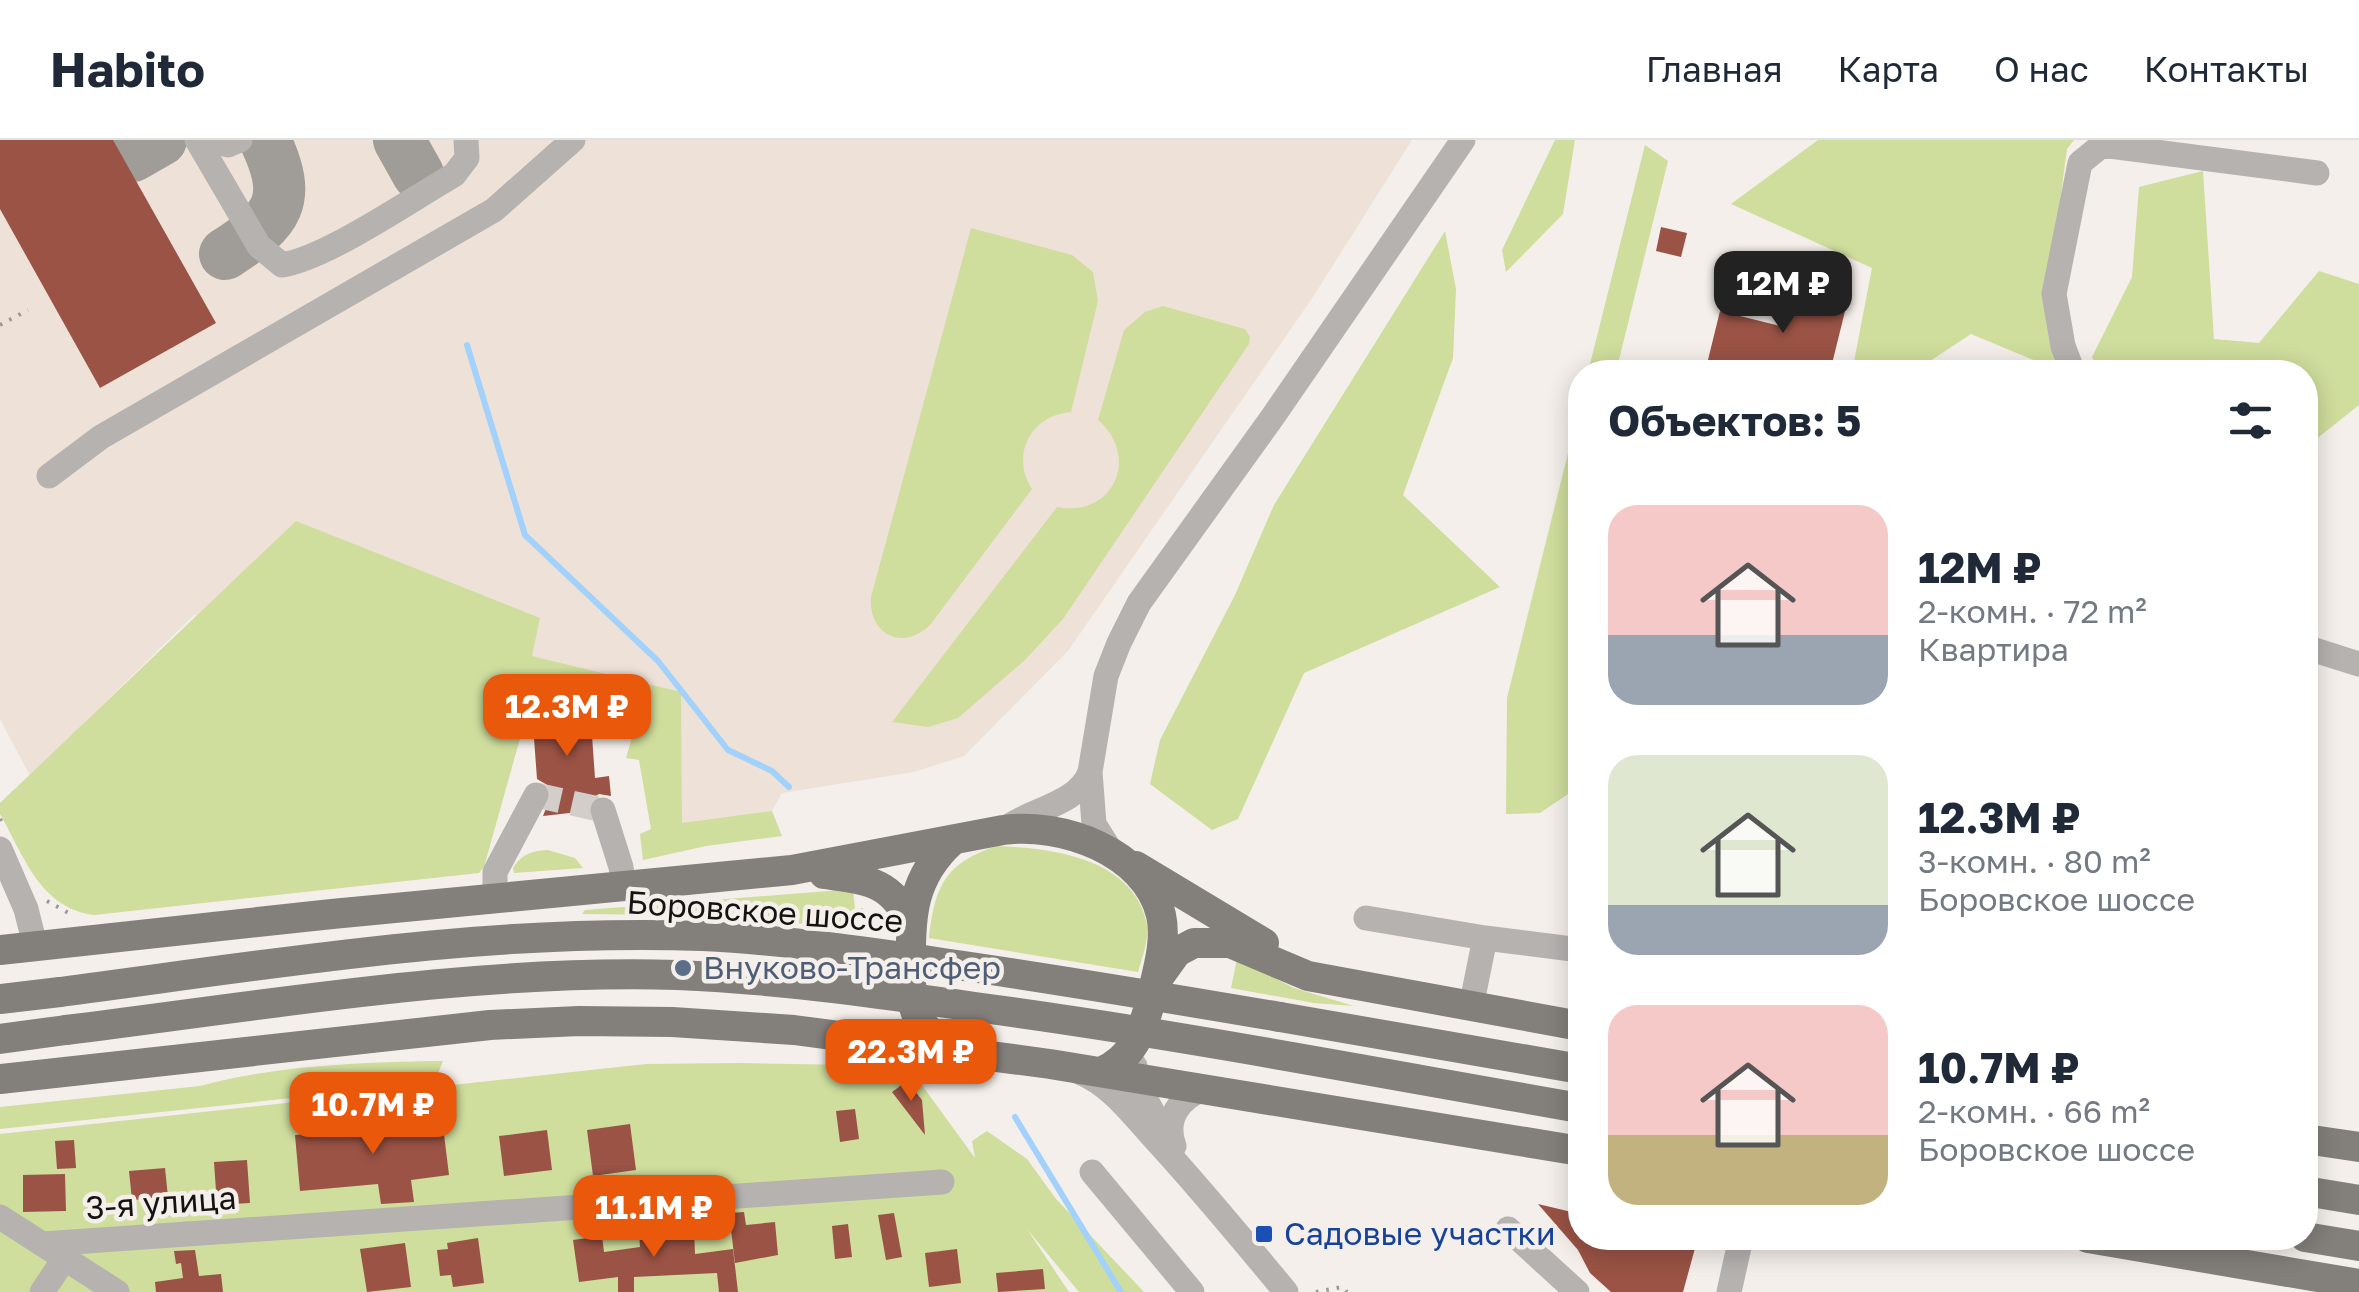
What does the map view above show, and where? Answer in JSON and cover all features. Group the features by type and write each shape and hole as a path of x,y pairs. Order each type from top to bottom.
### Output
{"main road":[{"path":"0,950 796,869 1002,830 1036,828 1054,831 1161,879 1324,978"},
{"path":"952,841 924,872 915,893 910,924 914,1009 923,1024 957,1052"},
{"path":"1101,1072 1120,1062 1144,1027 1163,932 1160,909 1144,879 1117,857"},
{"path":"796,869 874,883 896,899 910,924"},
{"name":"Боровское шоссе","path":"0,999 450,943 578,936 700,936 842,948 1070,981 1568,1067"},
{"path":"1153,989 1177,952 1201,941 1230,943 1293,972 1568,1024"},
{"name":"Боровское шоссе","path":"0,1039 482,981 628,975 758,979 1051,1017 1568,1106"},
{"path":"0,1079 313,1042 542,1022 672,1022 794,1030 1050,1064 1568,1149"},
{"path":"2318,1141 2359,1147"},
{"path":"2318,1193 2359,1200"},
{"path":"2318,1239 2359,1246"},
{"path":"2159,1250 2359,1284"}],"street":[{"path":"197,140 259,246 282,264 298,261 339,241 454,174 467,158 466,140"},
{"path":"210,140 228,144 240,140"},
{"path":"49,476 101,437 494,210 573,140"},
{"path":"1117,857 1102,841 1093,819 1090,772 1106,676 1139,603 1274,416 1463,140"},
{"path":"2068,360 2054,294 2080,162 2102,145 2316,173"},
{"path":"2318,651 2359,664"},
{"path":"1002,830 1036,810 1073,796 1090,772"},
{"path":"495,898 496,872 536,795"},
{"path":"602,810 622,867 624,888"},
{"path":"4,842 35,945"},
{"path":"1366,918 1568,948"},
{"path":"1471,1007 1485,938"},
{"path":"1144,1027 1134,1077 1180,1165"},
{"path":"1050,1064 1100,1083 1180,1165 1286,1292"},
{"path":"1180,1165 1170,1136 1171,1118 1188,1097 1204,1088"},
{"path":"1092,1172 1192,1292"},
{"name":"3-я улица","path":"43,1244 942,1182"},
{"path":"0,1217 117,1292"},
{"path":"1508,1229 1577,1292"},
{"path":"1729,1292 1738,1250"},
{"path":"42,1292 65,1258"}],"path":[{"path":"0,325 28,310"},
{"path":"0,819 4,842"},
{"path":"44,899 82,918"},
{"path":"1316,1292 1342,1287 1346,1292"}],"shaded area":[{"path":"0,140 1412,140 1313,297 1068,651 964,756 914,772 782,793 772,811 682,824 680,692 531,656 540,619 194,615 30,776 0,719"}],"green space":[{"path":"1555,140 1575,140 1563,214 1506,272 1502,250"},
{"path":"1818,140 2074,140 2067,149 2045,314 2057,360 2034,360 1971,334 1932,360 1854,360 1872,268 1731,204"},
{"path":"1645,145 1668,161 1619,360 1591,360"},
{"path":"2203,171 2214,339 2259,343 2319,271 2359,284 2359,405 2318,438 2318,360 2094,360 2132,277 2139,187"},
{"path":"971,228 1072,255 1093,272 1098,301 1071,412 1057,415 1035,429 1024,450 1023,463 1032,489 930,625 919,633 898,638 875,621 871,597"},
{"path":"1445,231 1456,289 1453,358 1403,495 1500,587 1304,673 1238,819 1212,830 1150,784 1160,740 1235,595 1274,505"},
{"path":"1163,306 1245,329 1249,344 1063,619 1025,660 958,718 928,727 892,722 1057,507 1077,508 1093,503 1115,482 1118,451 1098,420 1124,330 1145,312"},
{"path":"1568,453 1568,794 1540,813 1506,814 1507,698"},
{"path":"296,521 540,618 532,656 681,692 682,823 772,811 782,836 706,846 643,860 640,834 651,829 639,760 626,758 641,706 538,686 479,873 94,915 60,902 26,863 0,814 0,803"},
{"path":"997,846 1065,854 1109,871 1126,885 1139,902 1147,925 1138,972 929,938 935,904 946,879 965,860"},
{"path":"548,850 575,858 583,868 514,873 513,868 524,856"},
{"path":"853,889 857,928 691,915 582,914 585,910"},
{"path":"1237,959 1294,988 1354,1006 1231,988"},
{"path":"443,1061 437,1076 378,1089 0,1129 0,1107 200,1086 290,1069"},
{"path":"646,1064 908,1066 975,1158 972,1141 987,1131 1027,1159 1056,1199 1144,1292 1079,1292 1027,1229 1069,1292 0,1292 0,1134"}],"building":[{"path":"0,140 113,140 216,323 100,388 0,209"},
{"path":"1661,227 1687,233 1681,257 1656,251"},
{"path":"1798,272 1813,276 1811,286 1849,295 1833,360 1708,360 1720,311 1784,327"},
{"path":"590,707 595,778 609,776 611,796 599,794 592,798 587,811 543,816 552,793 549,786 537,779 532,711"},
{"path":"907,1081 922,1100 925,1135 892,1092"},
{"path":"855,1109 859,1139 840,1142 836,1111"},
{"path":"378,1110 379,1127 442,1118 449,1175 411,1180 414,1202 381,1204 378,1184 300,1191 295,1135 353,1130 350,1112"},
{"path":"630,1124 636,1170 593,1176 587,1130"},
{"path":"547,1130 552,1170 504,1176 499,1136"},
{"path":"74,1140 76,1168 57,1169 55,1141"},
{"path":"247,1160 250,1203 217,1205 214,1162"},
{"path":"165,1168 168,1197 132,1200 129,1171"},
{"path":"65,1174 66,1211 23,1212 23,1175"},
{"path":"1538,1204 1568,1211 1568,1238"},
{"path":"744,1212 746,1225 775,1222 778,1255 735,1263 729,1213"},
{"path":"894,1213 902,1257 886,1260 878,1215"},
{"path":"848,1224 852,1257 835,1259 832,1226"},
{"path":"694,1229 695,1254 733,1249 738,1292 719,1292 717,1273 634,1277 634,1292 618,1292 618,1277 579,1282 573,1240 602,1236 604,1252 640,1247 639,1232"},
{"path":"478,1238 484,1283 453,1287 451,1275 440,1276 437,1250 448,1249 447,1243"},
{"path":"405,1243 411,1287 367,1292 360,1249"},
{"path":"957,1249 961,1283 929,1287 925,1253"},
{"path":"195,1250 199,1276 221,1274 223,1292 156,1292 155,1282 183,1278 174,1251"},
{"path":"1578,1250 1695,1250 1683,1292 1611,1292 1590,1273"},
{"path":"1043,1269 1045,1289 998,1292 996,1273"}],"waterway":[{"path":"467,345 525,535 658,661 728,750 772,771 789,787"},
{"path":"1015,1117 1121,1292"}],"taxiway":[{"path":"133,156 161,140"},
{"path":"225,254 258,230 276,207 278,179 265,140"},
{"path":"399,140 418,174"}],"tunnel":[{"path":"536,795 603,810"}],"place":[{"name":"Внуково-Трансфер","path":"683,968"},
{"name":"Садовые участки","path":"1264,1234"}]}
